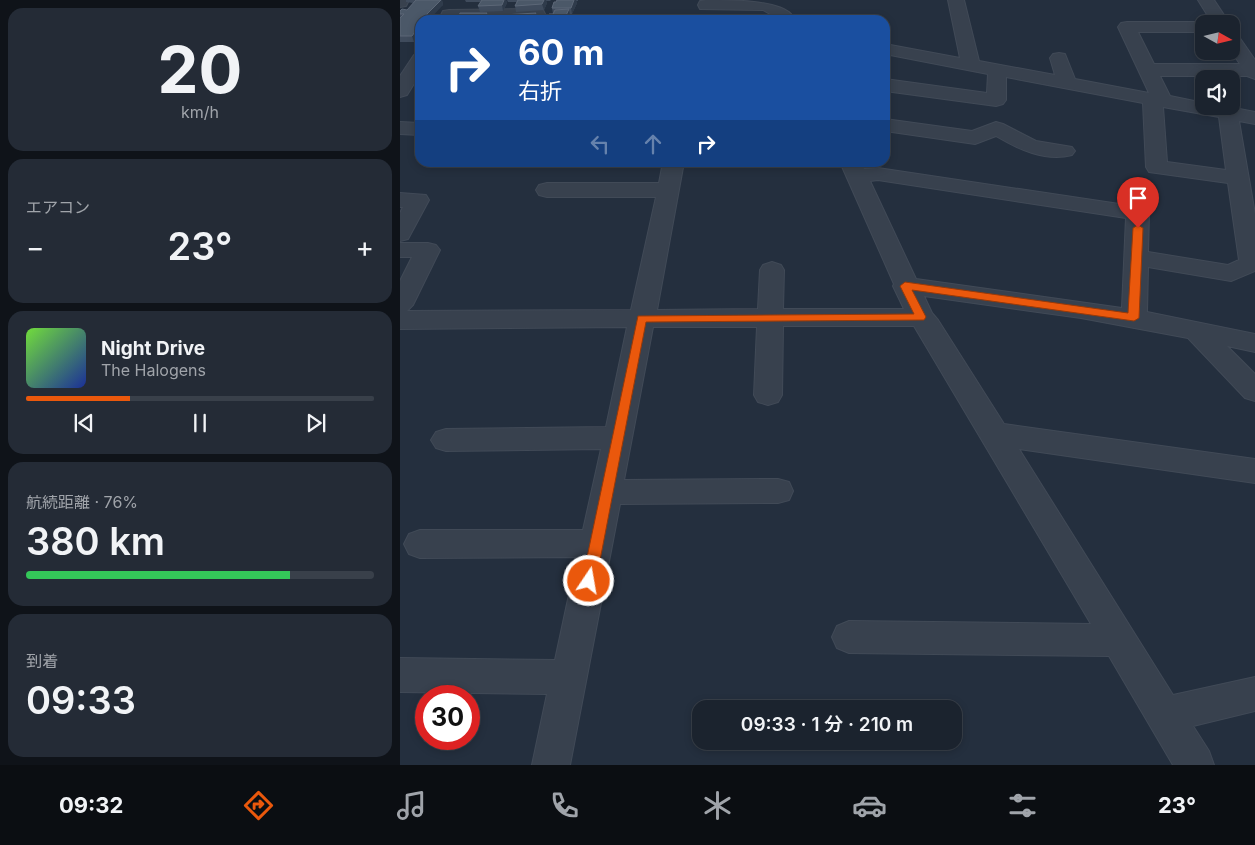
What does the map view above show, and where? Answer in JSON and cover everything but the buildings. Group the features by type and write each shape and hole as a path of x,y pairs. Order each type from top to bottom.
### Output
{"street":[{"path":"449,15 459,0"},
{"path":"956,0 971,65"},
{"path":"1206,0 1216,15"},
{"path":"706,8 766,4 783,14"},
{"path":"507,15 537,14"},
{"path":"1195,27 1127,27 1149,70 1158,100 1156,167 1239,178"},
{"path":"1240,42 1255,44"},
{"path":"890,50 1195,107"},
{"path":"1240,51 1254,72"},
{"path":"1060,58 1067,82"},
{"path":"401,89 415,68"},
{"path":"890,86 996,100 997,69"},
{"path":"1149,70 1254,72"},
{"path":"1136,258 1232,273 1251,264 1253,261 1228,115"},
{"path":"1239,115 1255,118"},
{"path":"890,126 975,138 996,128 1030,147 1065,151"},
{"path":"400,128 415,129"},
{"path":"854,169 1138,213 1134,318"},
{"path":"854,169 905,286 921,317 929,326 1195,765"},
{"path":"547,190 671,176 551,765"},
{"path":"400,200 418,200 400,234"},
{"path":"400,250 428,250 400,316 642,319 921,317"},
{"path":"768,395 772,270"},
{"path":"905,286 1134,318 1255,343"},
{"path":"1198,332 1255,391"},
{"path":"994,434 1255,471"},
{"path":"446,440 618,438"},
{"path":"606,492 778,491"},
{"path":"420,544 597,543"},
{"path":"849,636 1119,640"},
{"path":"400,675 569,677"},
{"path":"1165,715 1255,694"}],"route":[{"path":"589,581 642,319 921,317 905,286 1134,318 1138,228"}]}
